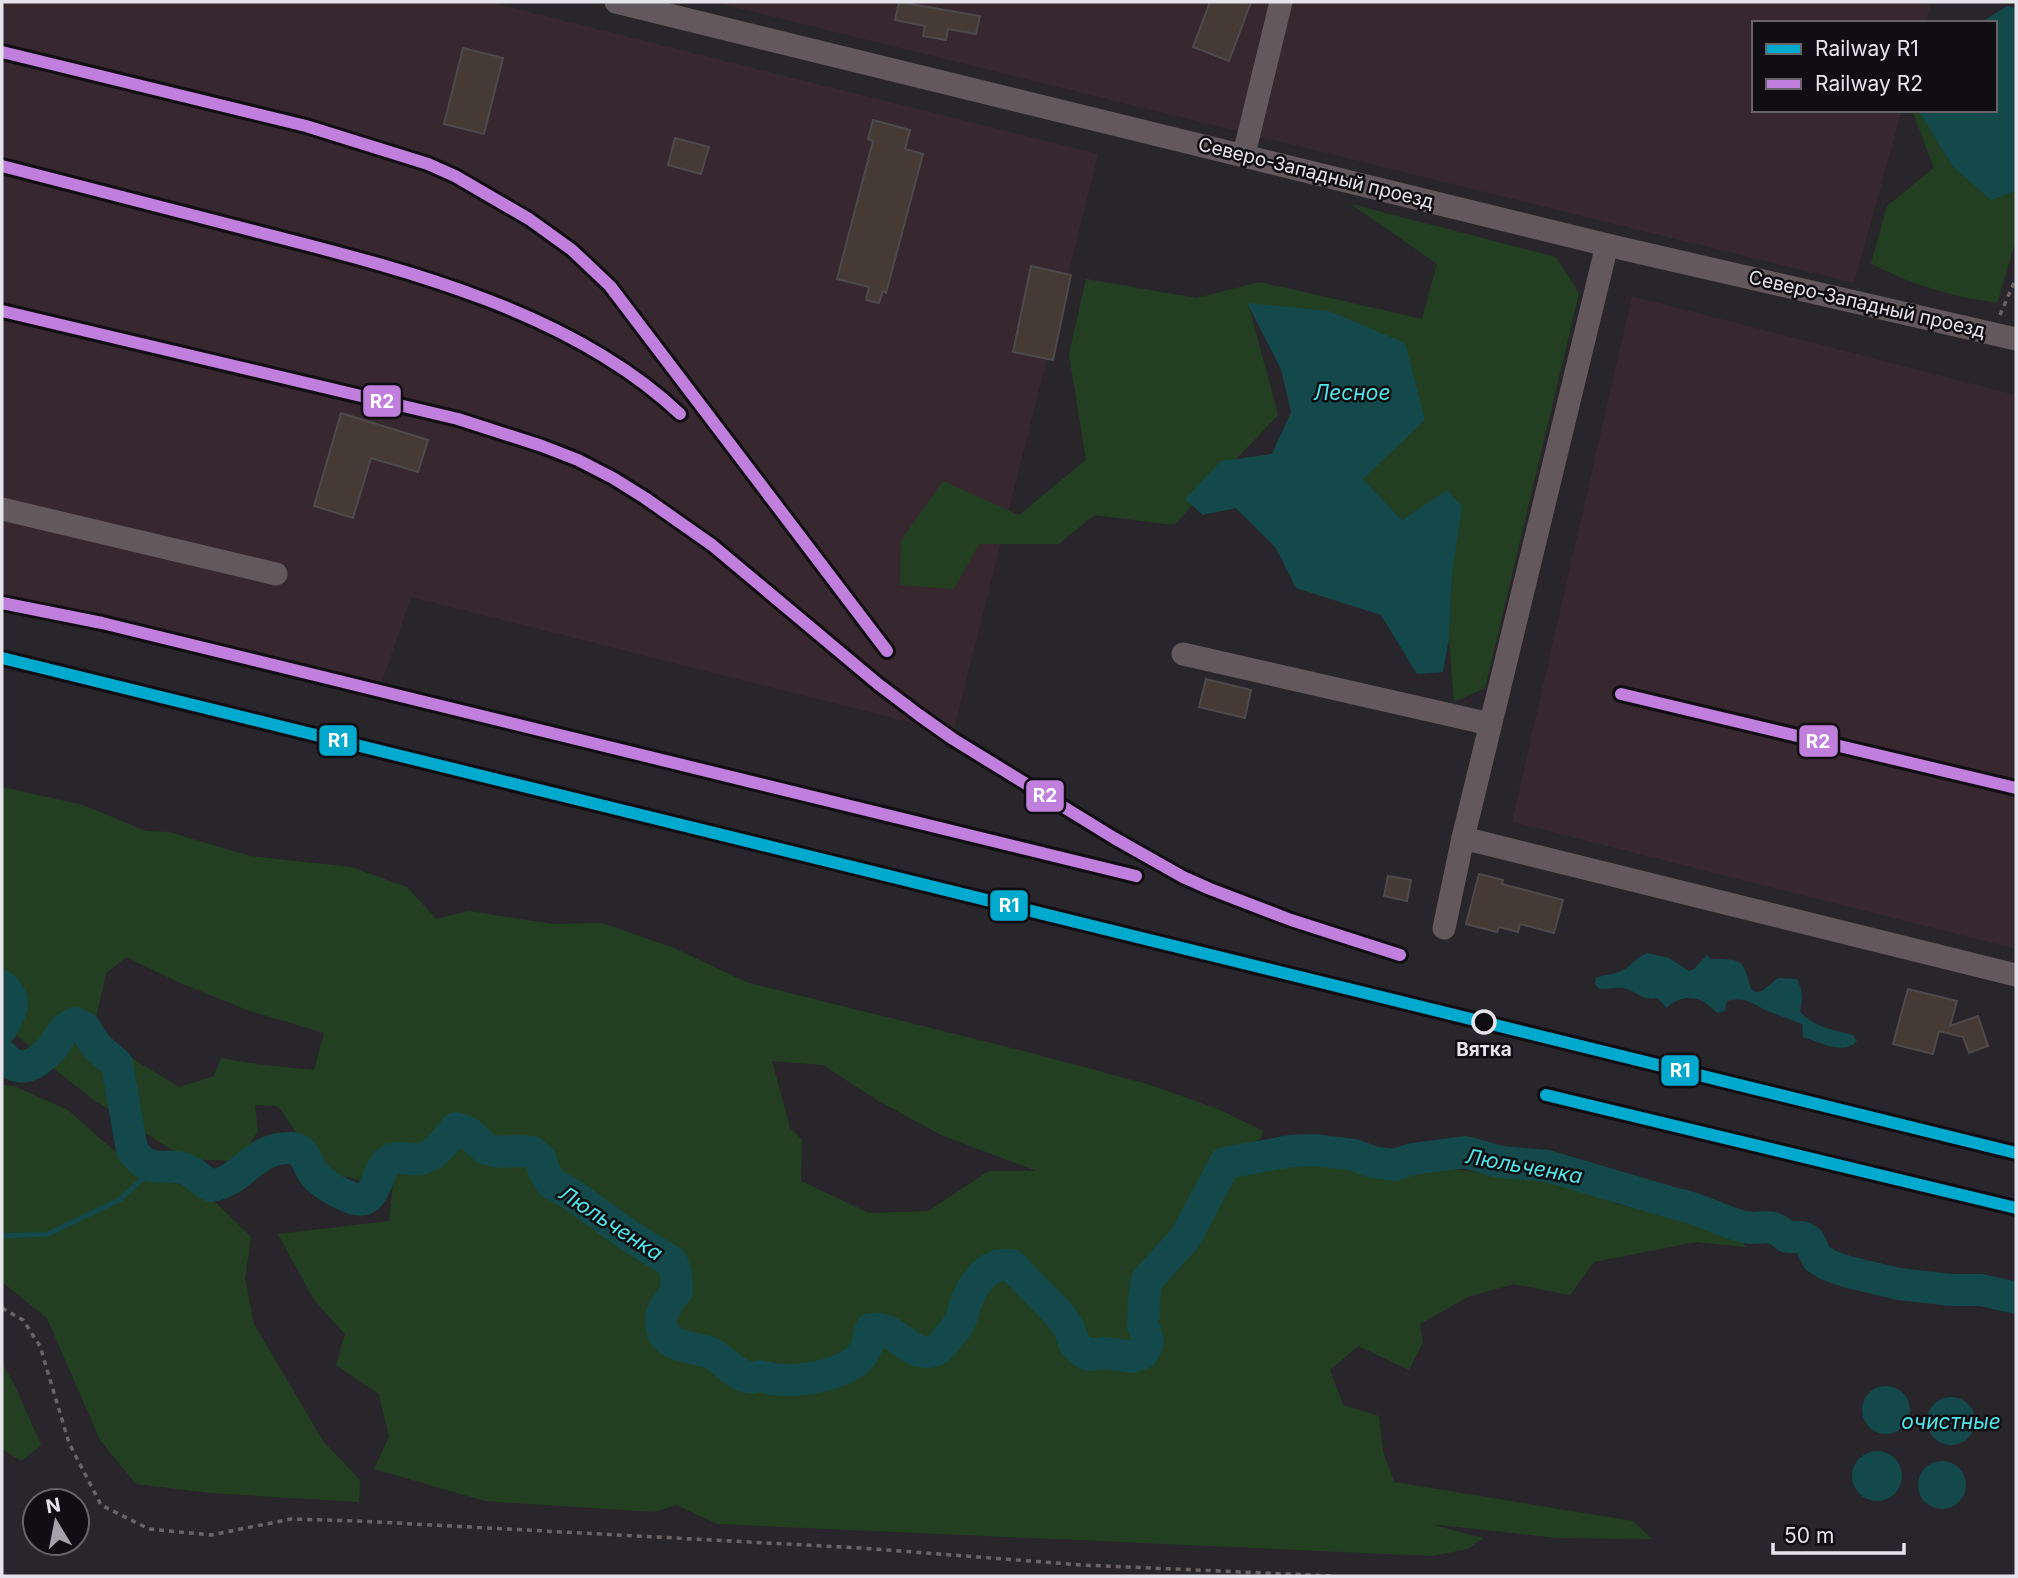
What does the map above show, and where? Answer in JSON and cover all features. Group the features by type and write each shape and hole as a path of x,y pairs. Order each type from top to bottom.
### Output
{"street":[{"name":"Северо-Западный проезд","path":"616,2 1607,245 2016,339"},
{"path":"1244,155 1281,2"},
{"path":"1444,928 1490,724 1607,245"},
{"path":"2,509 276,574"},
{"path":"1183,654 1490,724"},
{"path":"1463,838 2016,975"}],"path":[{"path":"1993,333 2016,278"},
{"path":"2,1308 23,1320 40,1346 69,1443 101,1505 149,1529 211,1535 291,1519 358,1521 861,1548 1082,1565 1334,1576"}],"shaded area":[{"path":"2,2 489,2 1098,154 953,733 411,597 381,685 70,610 2,597"},
{"path":"713,2 1931,2 1926,21 1752,21 1752,112 1901,112 1854,283"},
{"path":"1632,296 2016,395 2016,949 1512,822"}],"green space":[{"path":"1913,112 1919,112 1953,167 1991,200 2016,191 2016,240 1997,303 1957,296 1911,282 1871,264 1887,206 1934,168"},
{"path":"1351,204 1556,257 1579,293 1485,688 1454,702 1449,639 1452,574 1447,491 1402,520 1363,479 1248,303 1278,415 1174,525 1094,515 1059,544 979,544 954,589 900,585 901,540 943,481 1019,515 1086,460 1069,354 1086,279 1197,298 1260,282 1422,319 1437,264"},
{"path":"2,787 83,805 146,831 169,832 250,856 351,867 407,887 436,919 469,911 552,924 602,923 674,948 746,982 1147,1084 1218,1109 1263,1131 1261,1138 1237,1154 1241,1163 1254,1168 1319,1163 1394,1165 1454,1169 1579,1186 1617,1204 1700,1220 1732,1231 1746,1247 1695,1242 1594,1262 1570,1295 1514,1284 1468,1297 1420,1324 1423,1342 1409,1370 1358,1346 1330,1370 1343,1405 1379,1416 1383,1451 1394,1482 1633,1521 1652,1539 1557,1538 1430,1524 1483,1538 1468,1549 1432,1556 718,1524 676,1505 654,1512 485,1501 374,1469 389,1437 379,1394 336,1365 345,1334 314,1300 278,1234 389,1221 393,1184 355,1179 308,1167 300,1138 278,1106 255,1105 258,1131 239,1161 186,1159 91,1098 2,1022","holes":["126,957 247,1010 324,1033 314,1070 221,1058 214,1076 179,1087 136,1061 94,1027 106,973","772,1061 823,1065 877,1100 941,1135 1037,1171 989,1171 928,1211 869,1213 801,1181 802,1140 790,1128"]},
{"path":"2,1085 14,1086 68,1110 130,1165 152,1177 176,1184 199,1186 251,1237 245,1279 254,1324 323,1441 360,1480 359,1502 210,1493 136,1484 100,1440 47,1318 2,1282"},
{"path":"2,1363 41,1445 21,1461 2,1449"}],"water":[{"path":"2007,6 2016,8 2016,191 1991,200 1953,167 1919,112 1997,112 1997,21 1983,21"},
{"name":"Лесное","path":"1247,303 1329,311 1405,343 1425,420 1363,479 1402,520 1447,490 1462,506 1452,574 1449,639 1443,672 1417,674 1381,615 1296,588 1276,548 1236,508 1203,515 1185,499 1221,461 1272,454 1291,412 1281,369"},
{"path":"1647,953 1669,958 1689,971 1707,955 1711,959 1735,961 1743,966 1751,989 1756,992 1762,991 1778,978 1797,979 1802,995 1800,1011 1804,1016 1824,1027 1853,1035 1857,1041 1838,1048 1803,1037 1802,1024 1745,1000 1727,1001 1725,1011 1718,1013 1704,1002 1689,998 1679,999 1667,1008 1657,998 1643,997 1623,988 1599,989 1595,984 1596,978 1623,970"},
{"path":"1886,1386 1903,1393 1910,1410 1903,1427 1886,1434 1869,1427 1862,1410 1869,1393"},
{"name":"очистные","path":"1951,1397 1968,1404 1975,1421 1968,1438 1951,1445 1934,1438 1927,1421 1934,1404"},
{"path":"1877,1451 1895,1458 1902,1476 1895,1494 1877,1501 1859,1494 1852,1476 1859,1458"},
{"path":"1942,1461 1959,1468 1966,1485 1959,1502 1942,1509 1925,1502 1918,1485 1925,1468"}],"building":[{"path":"899,2 980,16 976,34 948,29 946,40 923,36 925,26 895,20"},
{"path":"1210,2 1251,2 1229,61 1193,47"},
{"path":"463,48 503,58 484,134 444,124"},
{"path":"873,120 910,130 905,149 923,154 886,293 883,291 879,303 866,300 869,287 837,279 873,141 868,139"},
{"path":"675,138 709,147 701,174 668,165"},
{"path":"1031,266 1071,275 1053,360 1013,352"},
{"path":"341,413 428,440 418,472 371,458 353,518 314,506"},
{"path":"1206,679 1251,690 1245,718 1199,707"},
{"path":"1479,874 1503,880 1502,884 1563,900 1554,933 1520,924 1518,932 1499,927 1497,932 1466,924"},
{"path":"1388,876 1411,880 1407,901 1384,896"},
{"path":"1908,989 1957,1001 1950,1026 1978,1016 1988,1046 1969,1053 1963,1037 1939,1031 1933,1054 1893,1044"}],"waterway":[{"name":"Люльченка","path":"2,986 12,1001 2,1028"},
{"name":"Люльченка","path":"2,1055 15,1065 28,1066 46,1054 65,1029 75,1023 84,1027 97,1047 117,1064 132,1150 138,1158 150,1165 186,1169 211,1186 232,1178 268,1152 292,1148 301,1152 312,1172 323,1182 342,1194 360,1200 371,1193 389,1161 397,1158 425,1158 440,1147 456,1128 469,1133 486,1149 499,1152 532,1152 541,1160 551,1183 672,1262 677,1291 666,1306 661,1319 663,1333 668,1339 682,1346 713,1354 739,1374 750,1377 803,1379 840,1370 859,1358 866,1348 871,1329 888,1332 918,1350 936,1350 958,1325 969,1295 978,1281 989,1270 1003,1265 1011,1265 1058,1313 1069,1328 1074,1343 1088,1355 1106,1353 1131,1357 1143,1353 1148,1342 1143,1324 1147,1280 1186,1237 1225,1163 1291,1151 1315,1150 1354,1155 1373,1162 1394,1165 1413,1159 1465,1152 1500,1162 1547,1166 1694,1209 1736,1225 1771,1227 1787,1237 1802,1237 1809,1241 1817,1258 1848,1272 1899,1284 1952,1290 1981,1290 2016,1298"},
{"path":"2,1236 48,1234 119,1200 155,1168"}],"rail line":[{"name":"R2","path":"2,52 306,126 428,164 455,176 529,219 572,250 610,286 887,651"},
{"name":"R2","path":"2,166 366,260 479,297 587,346 636,378 680,414"},
{"name":"R2","path":"2,311 458,419 578,460 645,498 712,545 878,684 953,739 1114,838 1210,889 1291,920 1400,955"},
{"name":"R2","path":"2,603 102,623 1136,876"},
{"name":"R1","path":"2,658 2016,1153"},
{"name":"R2","path":"1621,694 2016,788"},
{"name":"R1","path":"1546,1095 2016,1208"}],"place":[{"name":"Вятка","path":"1484,1022"}]}
